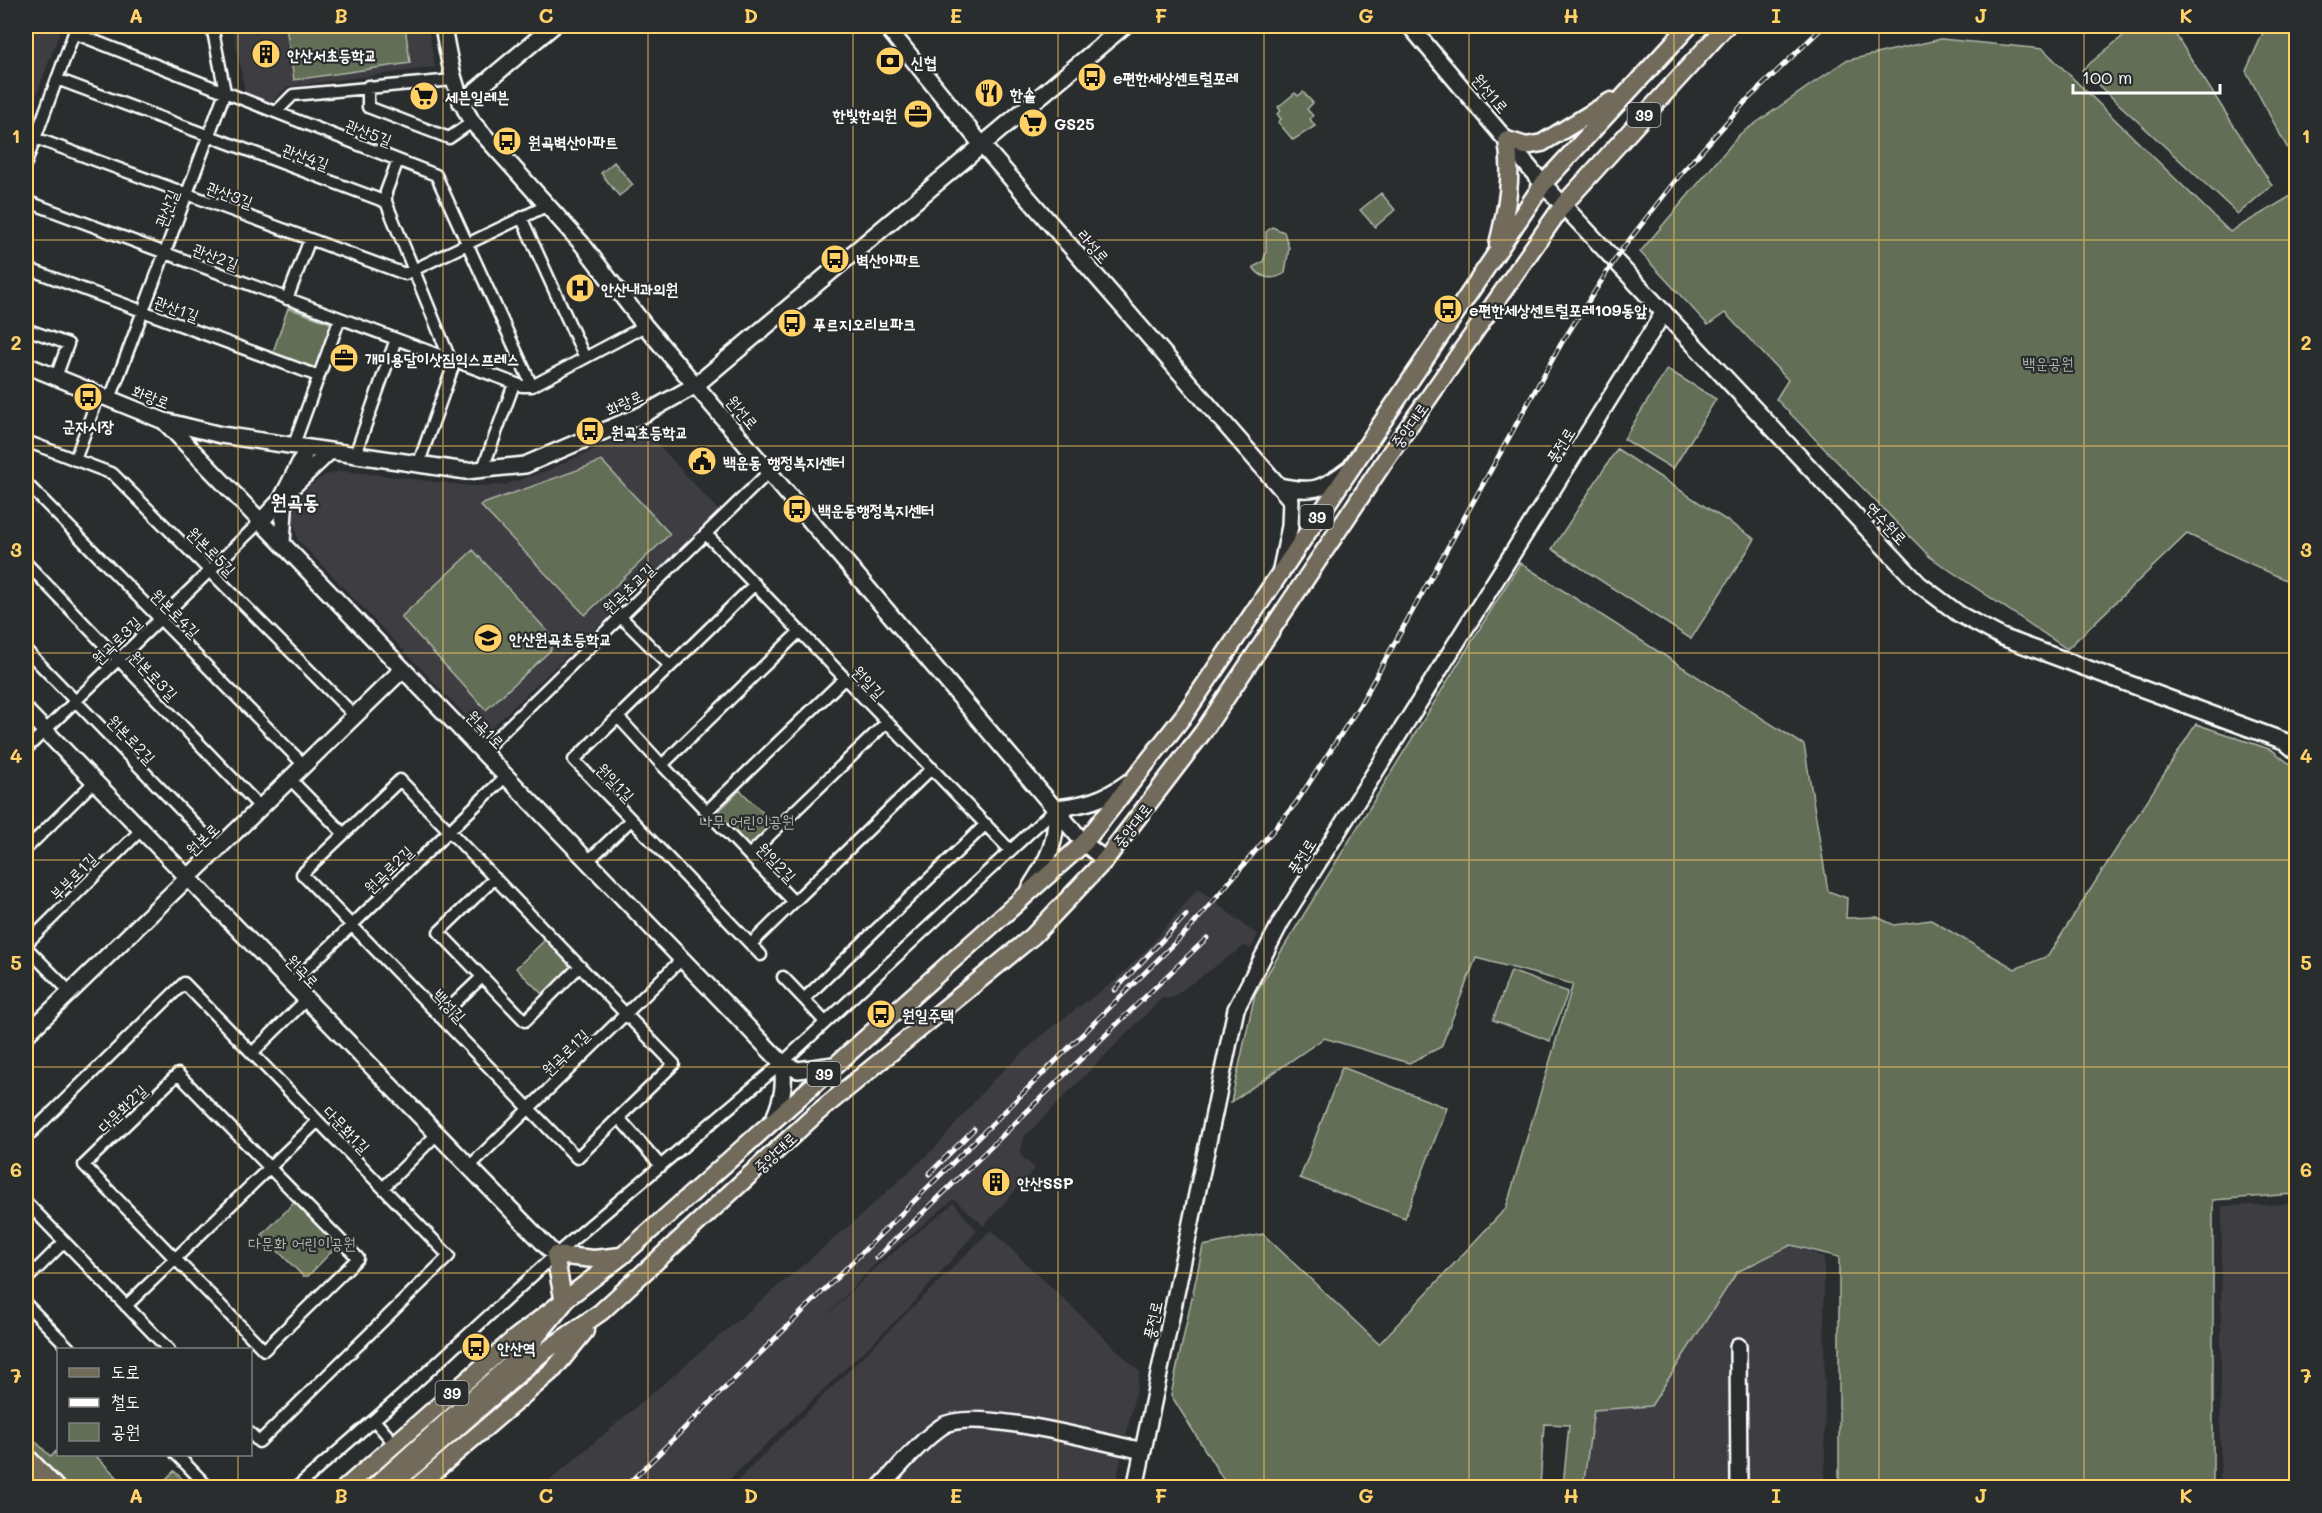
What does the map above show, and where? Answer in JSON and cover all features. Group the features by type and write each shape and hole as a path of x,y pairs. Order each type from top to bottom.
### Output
{"main road":[{"name":"39","path":"345,1488 515,1338 564,1303 622,1256 775,1116 1084,843 1185,714 1543,184 1689,26"},
{"name":"중앙대로","path":"389,1488 541,1354 601,1312 817,1113 1033,936 1105,860 1203,732 1386,459 1563,205 1726,26"},
{"path":"1495,255 1510,186 1507,140 1526,146 1542,143 1632,87"},
{"path":"373,1488 524,1352 564,1303 555,1256 594,1259 622,1256"},
{"name":"39","path":"415,1488 554,1369 601,1312"},
{"path":"26,1456 56,1488"},
{"path":"26,1474 38,1488"}],"street":[{"path":"212,26 225,92"},
{"name":"원선로","path":"443,26 453,80 461,103 472,122 582,244 645,326 1084,843 1105,860"},
{"path":"461,103 553,26"},
{"name":"라성로","path":"886,26 982,145 1291,500 1290,526 1281,569"},
{"name":"화랑로","path":"26,365 164,421 221,435 418,465 482,471 525,465 646,413 696,385 1124,26"},
{"name":"원선1로","path":"1410,26 1543,184"},
{"name":"관산5길","path":"57,79 74,33 436,175 532,386"},
{"path":"26,163 57,79"},
{"name":"관산4길","path":"57,79 386,202"},
{"path":"276,112 293,95 368,86 453,80"},
{"path":"368,86 368,107 449,138 472,122"},
{"name":"관산길","path":"75,460 143,311 225,92"},
{"name":"관산3길","path":"35,138 405,274 414,271"},
{"path":"398,160 386,192 386,202 452,360 418,465"},
{"name":"연수원로","path":"1543,184 1919,584 1959,614 2002,637 2284,741 2296,751"},
{"name":"관산2길","path":"26,201 514,384 532,386"},
{"path":"414,271 548,205"},
{"path":"522,219 585,358"},
{"path":"287,298 310,239"},
{"name":"관산1길","path":"26,268 318,376"},
{"name":"풍전로","path":"1135,1488 1236,1009 1287,912 1664,312"},
{"path":"282,543 285,494 300,448 318,376 340,318"},
{"path":"532,386 645,326"},
{"path":"26,329 68,344 56,377"},
{"path":"355,455 396,339"},
{"path":"482,471 514,384"},
{"name":"원곡1로","path":"164,421 782,1063"},
{"name":"원본로5길","path":"26,441 113,474 355,716"},
{"path":"261,521 285,494 329,452"},
{"path":"1279,486 1305,492 1328,485 1352,466"},
{"name":"원곡초교길","path":"482,752 769,472"},
{"name":"원본로4길","path":"26,483 304,765"},
{"name":"원곡로3길","path":"26,750 261,521"},
{"name":"원일길","path":"706,534 1010,850"},
{"name":"원본로3길","path":"26,563 261,808"},
{"name":"원일1길","path":"755,584 574,760 761,955"},
{"path":"620,616 670,666"},
{"path":"662,765 800,631"},
{"name":"원본로2길","path":"26,650 218,848"},
{"name":"원본로","path":"26,1035 403,669"},
{"path":"707,811 844,678"},
{"name":"원곡로","path":"26,711 555,1256"},
{"name":"원일2길","path":"618,717 794,902 932,768"},
{"path":"749,855 887,722"},
{"path":"296,1488 555,1256 782,1063 1056,808 1085,805 1110,796 1137,775"},
{"name":"원곡로2길","path":"291,984 506,776"},
{"path":"290,779 344,834"},
{"name":"백성길","path":"400,780 674,1064 577,1158 302,874 344,834 400,780"},
{"path":"26,849 94,782"},
{"path":"1023,899 1049,859 1057,828 1056,808"},
{"path":"588,861 631,820"},
{"path":"804,999 986,824"},
{"name":"부부로1길","path":"26,946 141,830"},
{"path":"495,878 439,932 482,977 525,1021 580,966"},
{"path":"750,944 794,902"},
{"path":"26,946 70,992"},
{"name":"원곡로1길","path":"469,1167 682,959"},
{"path":"440,1017 482,977"},
{"path":"783,977 825,1022"},
{"name":"다문화1길","path":"26,1138 184,983 449,1256 259,1442 252,1435"},
{"path":"252,1053 306,1000"},
{"path":"782,1063 798,1070 834,1065"},
{"path":"775,1116 783,1096 785,1081 782,1063"},
{"name":"다문화2길","path":"178,1074 270,1168 358,1258 264,1350 84,1166 178,1074"},
{"path":"618,1118 661,1166"},
{"path":"126,1306 318,1121"},
{"path":"383,1188 437,1134"},
{"path":"26,1202 167,1348"},
{"path":"26,1280 64,1242"},
{"path":"26,1304 69,1348"},
{"path":"1738,1346 1739,1488"},
{"path":"879,1488 942,1425 963,1419 1009,1423 1143,1450"},
{"path":"374,1420 394,1443"},
{"path":"177,1456 209,1488"}],"shaded area":[{"path":"26,26 62,26 26,124"},
{"path":"233,26 428,26 435,67 287,87 271,103 245,92"},
{"name":"안산원곡초등학교","path":"643,428 719,511 484,735 298,540 293,518 299,499 309,486 324,476 339,471 470,486 504,485 546,471"},
{"path":"1198,888 1258,934 1251,949 1244,946 1171,998 1163,998 1158,1002 1024,1137 1020,1155 1035,1168 984,1226 954,1199 874,1265 823,1320 877,1266 954,1203 977,1231 908,1309 721,1487 657,1487 661,1482 656,1488 542,1487 857,1219 936,1147 994,1079 1049,1029 1116,980 1152,944"},
{"path":"2296,1204 2296,1487 2220,1487 2222,1206"},
{"path":"991,1230 1140,1372 1115,1487 730,1488"},
{"path":"1791,1245 1824,1257 1825,1487 1583,1488 1594,1410 1651,1406 1737,1272 1767,1254"}],"green space":[{"path":"286,26 405,26 410,63 294,80"},
{"path":"2135,26 2170,26 2272,185 2238,214 2082,70"},
{"path":"2266,26 2296,26 2296,164 2246,71"},
{"name":"백운공원","path":"1941,39 2043,49 2230,232 2296,193 2296,585 2187,534 2067,649 1930,557 1776,399 1788,380 1725,313 1708,325 1640,252 1740,134 1845,61"},
{"path":"1303,92 1313,103 1307,109 1313,116 1310,119 1315,126 1293,140 1278,122 1281,119 1277,114 1281,111 1278,107 1295,93 1298,96"},
{"path":"614,162 633,185 619,196 601,173"},
{"path":"1381,193 1395,210 1375,227 1360,210"},
{"path":"1272,227 1284,232 1289,248 1285,273 1281,276 1267,278 1253,267 1263,262 1266,252 1266,232"},
{"path":"288,308 333,324 314,372 272,355"},
{"path":"1667,369 1716,399 1673,469 1624,439"},
{"path":"1617,449 1755,539 1691,639 1552,549"},
{"path":"602,461 670,534 585,615 480,505"},
{"path":"473,550 551,635 551,650 486,710 401,617"},
{"path":"1520,563 1804,745 1828,891 1847,898 1846,918 1877,917 1894,925 1931,920 2015,969 2048,956 2196,724 2272,750 2296,769 2296,1194 2213,1200 2213,1487 1839,1487 1839,1257 1791,1245 1737,1272 1651,1406 1594,1410 1583,1487 1563,1487 1569,1425 1544,1424 1540,1487 1228,1487 1171,1395 1203,1246 1263,1234 1379,1344 1506,1208 1573,984 1476,958 1441,1047 1409,1063 1324,1038 1231,1102 1255,994"},
{"name":"나무 어린이공원","path":"740,790 775,825 754,845 748,845 719,816 720,810"},
{"path":"547,938 570,962 571,967 543,995 516,968"},
{"path":"1511,971 1568,992 1550,1041 1493,1020"},
{"path":"1342,1067 1447,1108 1405,1218 1300,1178"},
{"name":"다문화 어린이공원","path":"295,1202 335,1243 335,1248 308,1276 303,1276 262,1235"},
{"path":"26,1432 51,1457 57,1450 57,1456 96,1456 127,1487 59,1487 26,1453"},
{"path":"174,1471 191,1487 158,1487"}],"railway":[{"path":"624,1488 1192,926 1296,803 1360,705 1561,344 1620,252 1679,176 1745,102 1824,26"},
{"path":"1115,990 1186,915"},
{"path":"876,1258 1207,938"},
{"path":"929,1174 974,1129"}],"place":[{"name":"안산서초등학교","path":"266,54"},
{"name":"신협","path":"890,61"},
{"name":"e편한세상센트럴포레","path":"1092,77"},
{"name":"한솥","path":"989,93"},
{"name":"세븐일레븐","path":"424,96"},
{"name":"한빛한의원","path":"918,114"},
{"name":"GS25","path":"1033,123"},
{"name":"원곡벽산아파트","path":"507,141"},
{"name":"벽산아파트","path":"835,259"},
{"name":"안산내과의원","path":"580,288"},
{"name":"e편한세상센트럴포레109동앞","path":"1448,309"},
{"name":"푸르지오리브파크","path":"792,323"},
{"name":"개미용달이삿짐익스프레스","path":"344,358"},
{"name":"군자시장","path":"88,397"},
{"name":"원곡초등학교","path":"590,431"},
{"name":"백운동 행정복지센터","path":"702,461"},
{"name":"백운동행정복지센터","path":"797,509"},
{"name":"안산원곡초등학교","path":"488,638"},
{"name":"원일주택","path":"881,1014"},
{"name":"안산SSP","path":"996,1182"},
{"name":"안산역","path":"476,1347"}],"district":[{"name":"원곡동","path":"295,501"}]}
